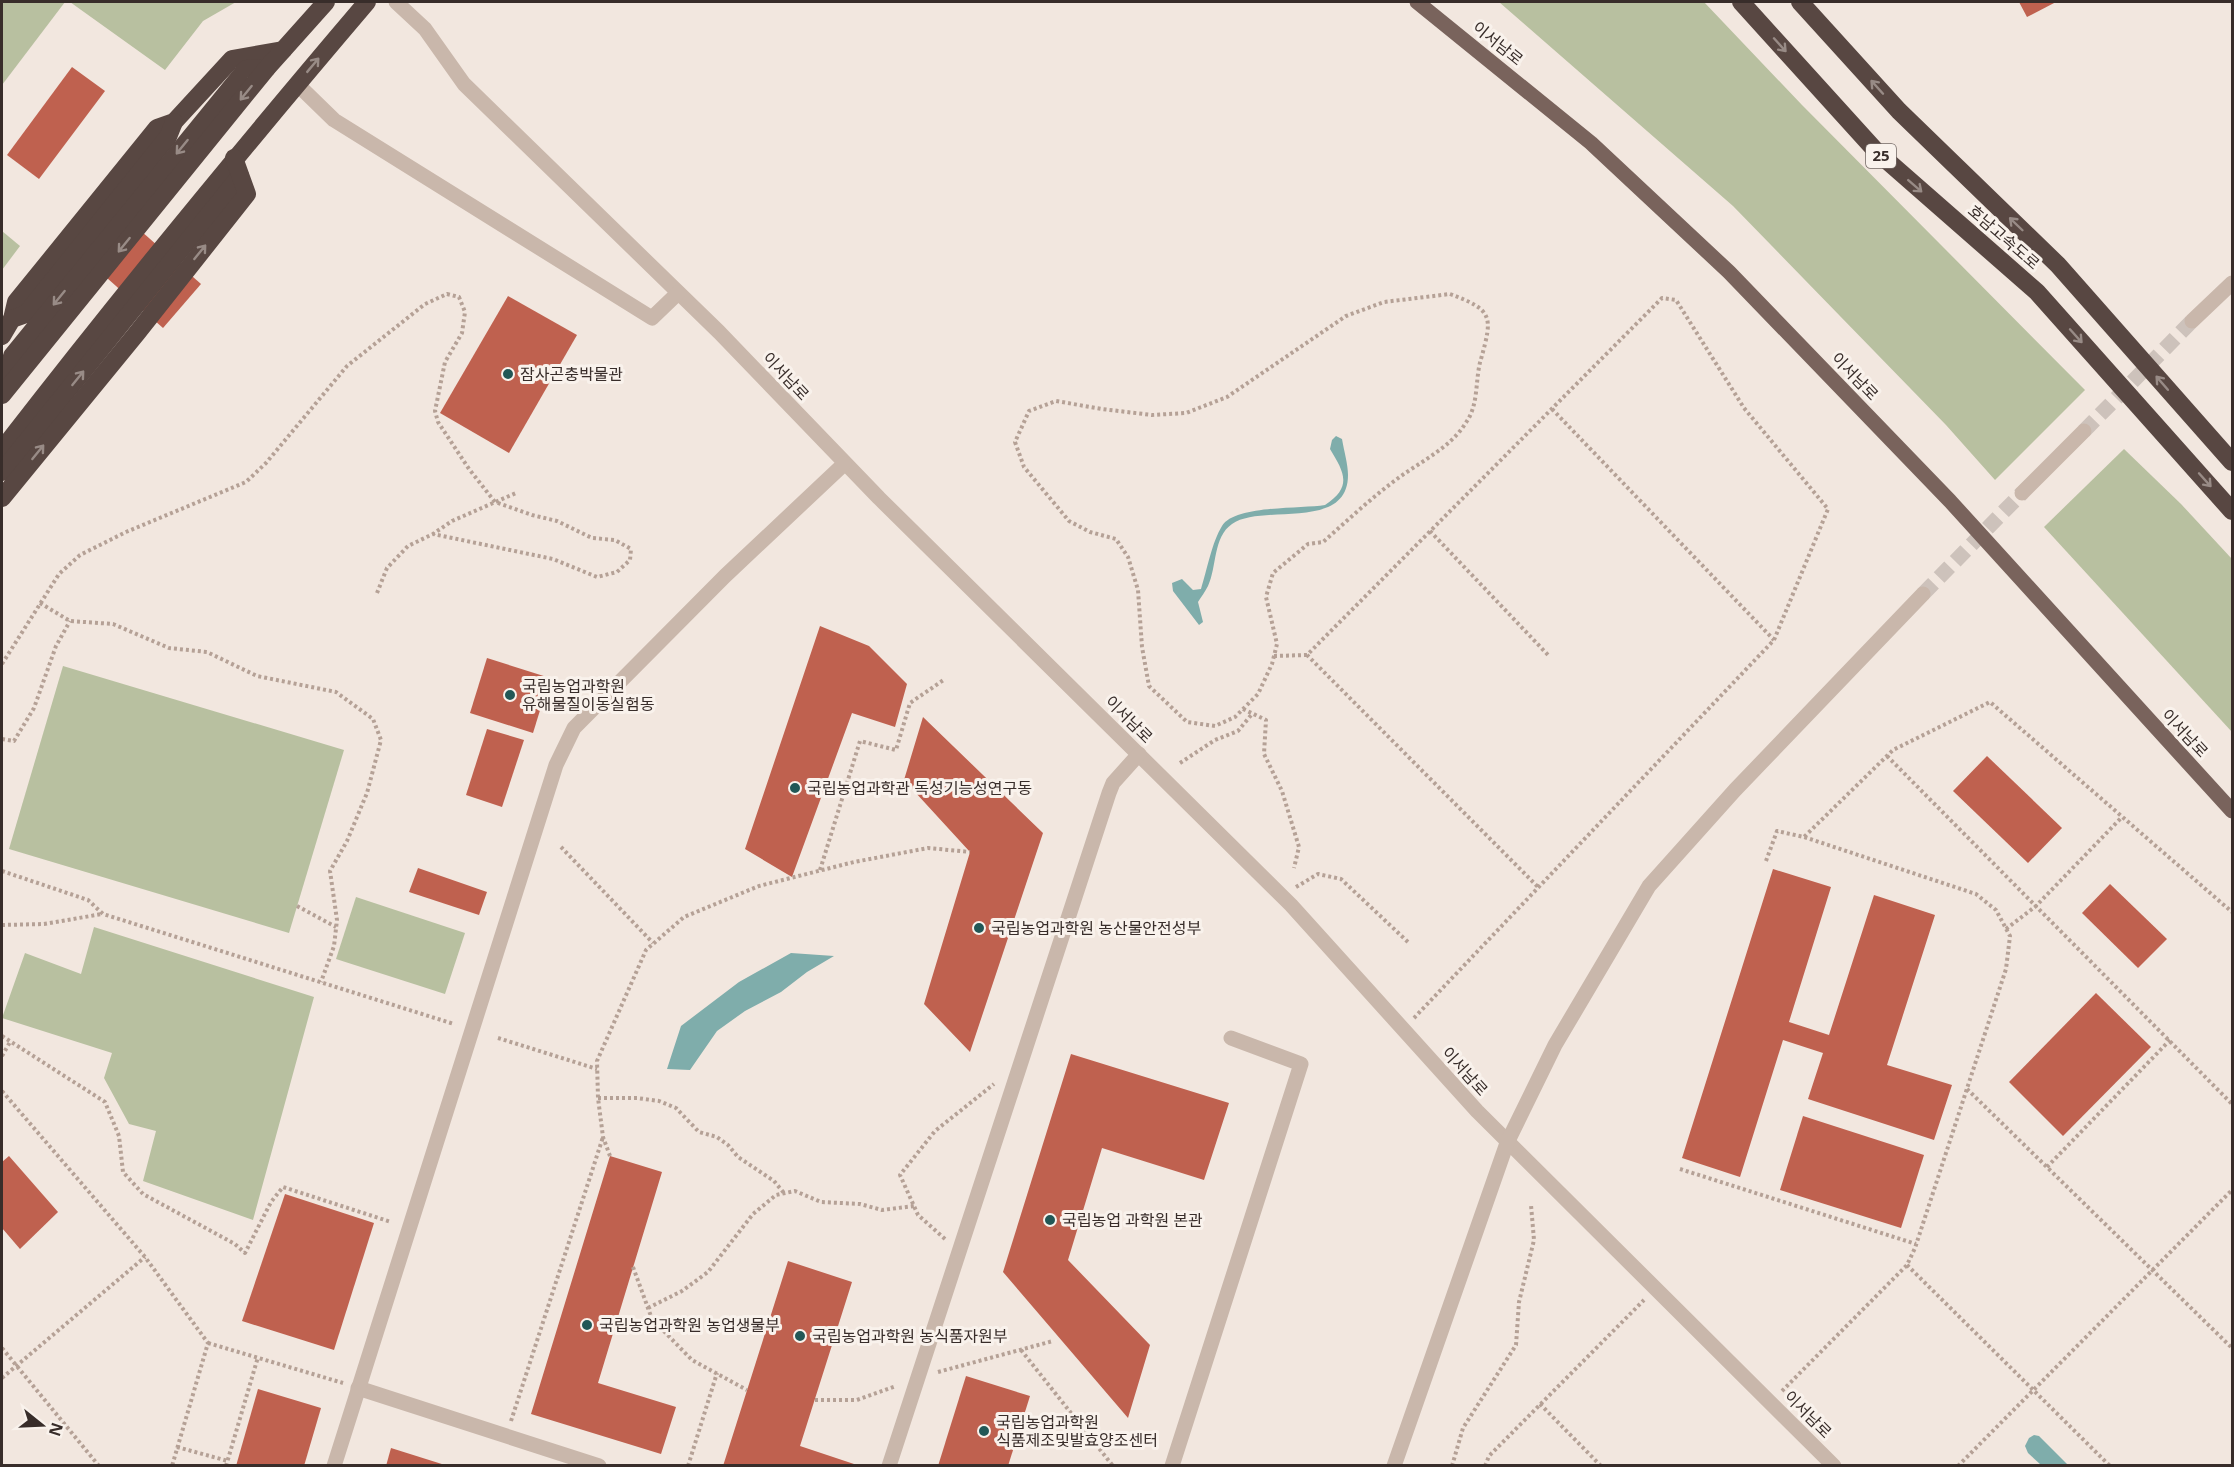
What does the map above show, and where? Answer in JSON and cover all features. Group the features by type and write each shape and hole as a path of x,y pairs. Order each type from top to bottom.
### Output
{"highway":[{"path":"5,391 12,356 246,69 267,68 326,2"},
{"path":"2,450 108,312 234,158 367,2"},
{"name":"호남고속도로","path":"1741,2 1876,151 2037,292 2232,511"},
{"name":"호남고속도로","path":"1800,2 1899,111 2058,265 2232,462"},
{"path":"2,336 12,319 26,314 168,137 174,122 232,58 283,50"},
{"path":"2,498 247,194 234,158"},
{"path":"2,472 240,176"}],"main road":[{"name":"이서남로","path":"1417,2 1591,143 1729,272 1950,501 2232,811"}],"lane":[{"name":"이서남로","path":"396,2 425,29 464,84 719,332 844,464 1282,896 1507,1143 1834,1466"},
{"path":"297,84 334,120 652,318 678,293"},
{"path":"2192,321 2232,283"},
{"path":"2022,493 2084,431"},
{"path":"334,1466 556,765 574,728 725,576 844,464"},
{"path":"1394,1466 1507,1143 1555,1045 1649,886 1735,790 1923,594"},
{"path":"889,1466 1109,793 1113,783 1139,754"},
{"path":"1172,1466 1301,1064 1231,1038"},
{"path":"358,1388 599,1466"}],"path":[{"path":"2,664 59,574 80,555 126,532 246,482 266,463 347,366 425,304 447,294 459,297 465,312 462,333 445,362 435,411 438,422 469,469 495,502 558,521 592,538 615,540 631,549 630,560 617,572 597,577 553,558 433,534"},
{"path":"1450,294 1476,304 1486,314 1489,333 1480,362 1477,390 1469,420 1450,442 1396,480 1323,542 1308,544 1273,573 1266,597 1277,644 1258,694 1243,709 1235,717 1215,726 1187,722 1149,686 1142,647 1138,590 1128,557 1116,539 1090,532 1069,521 1024,467 1015,442 1029,411 1056,401 1152,415 1186,413 1227,396 1346,316 1384,302 1450,294"},
{"path":"1274,656 1307,655 1662,298 1676,300 1744,408 1828,509 1774,640 1403,1029"},
{"path":"1552,409 1774,640"},
{"path":"377,593 387,568 408,546 433,534 452,521 516,493"},
{"path":"1430,531 1549,656"},
{"path":"40,603 69,621 112,624 169,648 207,652 257,676 336,692 373,719 381,740 367,793 347,841 330,871 336,927 334,946 321,982"},
{"path":"2,739 14,741 34,708 56,646 69,621"},
{"path":"1307,655 1538,887"},
{"path":"819,871 860,741 896,750 910,703 945,679"},
{"path":"1804,837 1893,750 1990,702 2232,912"},
{"path":"1243,709 1266,720 1264,754 1282,791 1299,847 1294,868"},
{"path":"1180,763 1215,740 1238,732 1252,714"},
{"path":"1887,756 2232,1104"},
{"path":"2006,929 2036,906 2122,817"},
{"path":"1766,861 1777,831 1804,837 1976,894 1996,910 2010,936 2006,969 1916,1244 1907,1265 1770,1403"},
{"path":"561,847 654,943"},
{"path":"610,1156 603,1137 598,1098 597,1060 646,950 684,917 759,886 819,871 928,848 970,852"},
{"path":"2,871 88,900 103,914 454,1024"},
{"path":"1282,896 1318,874 1341,879 1409,944"},
{"path":"297,906 336,927"},
{"path":"2,925 44,924 103,914"},
{"path":"2,1036 105,1102 119,1136 123,1172 142,1194 235,1244 245,1253 271,1202 283,1187 391,1222"},
{"path":"498,1038 597,1069"},
{"path":"2047,1167 2170,1040"},
{"path":"2,1056 10,1042"},
{"path":"960,1251 918,1215 900,1175 935,1131 995,1084"},
{"path":"1967,1089 2232,1348"},
{"path":"2,1091 145,1257 208,1343 358,1388"},
{"path":"598,1098 638,1098 659,1101 676,1108 699,1132 717,1137 738,1157 774,1181 784,1193"},
{"path":"507,1436 603,1137"},
{"path":"1680,1169 1916,1244"},
{"path":"1958,1466 2232,1190"},
{"path":"648,1308 682,1291 708,1272 753,1214 776,1195 795,1191 821,1202 861,1204 882,1210 914,1206"},
{"path":"1452,1466 1464,1428 1516,1345 1519,1302 1534,1240 1531,1205"},
{"path":"2,1378 145,1257"},
{"path":"1907,1265 2110,1466"},
{"path":"633,1267 652,1319 692,1359 747,1390"},
{"path":"1485,1466 1489,1456 1655,1288"},
{"path":"815,1400 857,1400 918,1378 1053,1341"},
{"path":"172,1466 208,1343"},
{"path":"2,1348 99,1466"},
{"path":"1021,1350 1113,1466"},
{"path":"177,1447 227,1463 258,1358"},
{"path":"688,1466 717,1373"},
{"path":"1540,1404 1601,1466"}],"green space":[{"path":"4,2 65,2 2,85 2,4"},
{"path":"70,2 236,2 203,21 165,70"},
{"path":"1499,2 1704,2 1802,105 2085,390 1995,480 1946,425 1733,206"},
{"path":"2,231 20,246 2,270"},
{"path":"2124,449 2181,504 2232,559 2232,732 2044,527"},
{"path":"63,666 344,750 289,933 9,849"},
{"path":"356,897 465,933 445,994 336,959"},
{"path":"94,927 314,997 253,1220 143,1181 156,1131 129,1124 104,1078 112,1053 2,1018 25,953 81,974"}],"water":[{"path":"1336,436 1342,439 1347,466 1348,475 1344,493 1334,504 1319,510 1246,518 1232,524 1218,544 1211,578 1198,602 1203,622 1199,625 1173,591 1172,583 1182,579 1193,590 1201,589 1215,540 1222,526 1229,519 1254,511 1325,505 1334,498 1343,485 1342,472 1330,449 1332,440"},
{"path":"791,953 834,956 717,1031 690,1070 667,1069 681,1026 739,982"},
{"path":"2034,1435 2039,1436 2068,1465 2041,1465 2028,1453 2025,1446 2029,1438"}],"building":[{"path":"2019,2 2056,2 2027,17"},
{"path":"72,67 105,91 39,179 7,155"},
{"path":"98,193 201,284 163,328 60,236"},
{"name":"잠사곤충박물관","path":"508,296 577,335 509,453 440,413"},
{"name":"국립농업과학관 독성기능성연구동","path":"820,626 869,646 907,684 895,727 852,713 792,877 745,849"},
{"name":"국립농업과학원 유해물질이동실험동","path":"487,658 550,678 533,733 470,713"},
{"name":"국립농업과학원 농산물안전성부","path":"923,717 1043,833 970,1052 924,1004 970,852 904,780"},
{"path":"487,729 524,740 502,807 466,795"},
{"path":"1987,756 2062,828 2028,863 1953,791"},
{"path":"418,868 487,892 479,915 409,892"},
{"path":"1773,869 1831,887 1789,1022 1829,1035 1874,895 1935,915 1887,1065 1952,1085 1934,1140 1808,1099 1823,1053 1783,1040 1740,1177 1682,1158"},
{"path":"2110,884 2167,939 2138,968 2082,913"},
{"path":"2096,993 2151,1047 2063,1136 2009,1082"},
{"name":"국립농업 과학원 본관","path":"1071,1054 1229,1103 1204,1180 1102,1148 1068,1260 1150,1345 1128,1418 1003,1272"},
{"path":"1803,1116 1924,1155 1901,1228 1780,1190"},
{"path":"9,1156 58,1212 20,1249 2,1228 2,1162"},
{"name":"국립농업과학원 농업생물부","path":"610,1156 662,1172 598,1383 676,1407 661,1454 531,1414"},
{"path":"285,1194 374,1223 334,1350 242,1321"},
{"name":"국립농업과학원 농식품자원부","path":"788,1261 852,1282 800,1446 860,1466 723,1466"},
{"name":"국립농업과학원 식품제조및발효양조센터","path":"966,1376 1030,1396 1008,1466 938,1466"},
{"path":"258,1389 321,1408 304,1466 236,1466"},
{"path":"391,1448 445,1465 445,1466 386,1466"}],"tunnel":[{"path":"2084,431 2192,321"},
{"path":"1923,594 2022,493"}],"place":[{"name":"잠사곤충박물관","path":"508,374"},
{"name":"국립농업과학원 유해물질이동실험동","path":"510,695"},
{"name":"국립농업과학관 독성기능성연구동","path":"795,788"},
{"name":"국립농업과학원 농산물안전성부","path":"979,928"},
{"name":"국립농업 과학원 본관","path":"1050,1220"},
{"name":"국립농업과학원 농업생물부","path":"587,1325"},
{"name":"국립농업과학원 농식품자원부","path":"800,1336"},
{"name":"국립농업과학원 식품제조및발효양조센터","path":"984,1431"}]}
